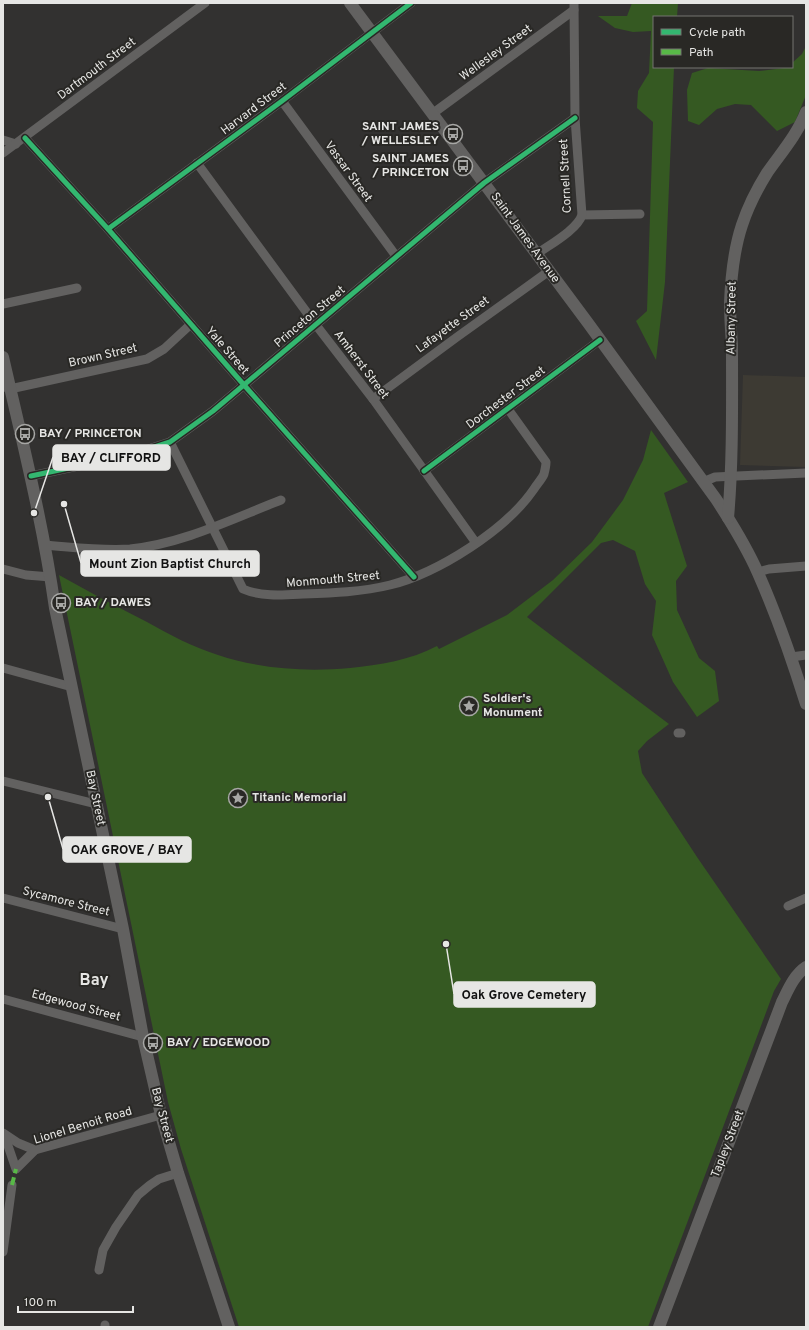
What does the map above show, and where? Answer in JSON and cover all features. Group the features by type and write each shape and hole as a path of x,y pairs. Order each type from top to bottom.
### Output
{"main road":[{"name":"Saint James Avenue","path":"350,3 670,435 728,518 758,572 791,657 806,704"},
{"name":"Albany Street","path":"728,518 732,343 730,303 737,246 742,226 759,187 797,130 806,112"},
{"name":"Bay Street","path":"3,357 7,387 31,476 51,577 55,608 161,1115 178,1173 229,1327"},
{"name":"Tapley Street","path":"659,1327 782,1002 792,982 806,967"}],"street":[{"name":"Dartmouth Street","path":"3,154 205,3"},
{"name":"Harvard Street","path":"108,229 282,101 411,3"},
{"name":"Wellesley Street","path":"432,114 574,7"},
{"name":"Cornell Street","path":"536,254 570,230 580,221 582,215 575,118 574,7"},
{"name":"Vassar Street","path":"282,101 396,256"},
{"name":"Princeton Street","path":"31,476 130,455 170,442 213,411 484,183 575,118"},
{"name":"Yale Street","path":"25,138 108,229 414,577"},
{"path":"3,140 16,144"},
{"name":"Amherst Street","path":"197,163 373,400 476,543"},
{"path":"582,215 640,214"},
{"name":"Lafayette Street","path":"373,400 456,337 549,271"},
{"path":"3,304 76,288"},
{"name":"Brown Street","path":"7,387 147,359 164,349 191,324"},
{"name":"Dorchester Street","path":"424,471 600,340"},
{"name":"Monmouth Street","path":"170,442 243,589 253,593 284,595 356,591 391,585 448,562 505,522 529,496 544,475 546,462 508,409"},
{"path":"704,482 715,478 806,473"},
{"path":"44,545 129,549 155,545 176,540 281,500"},
{"path":"758,572 768,569 806,566"},
{"path":"3,568 26,575 51,577"},
{"path":"791,657 806,655"},
{"path":"3,668 72,687"},
{"path":"3,781 96,804"},
{"name":"Sycamore Street","path":"3,898 123,929"},
{"path":"788,906 806,898"},
{"name":"Edgewood Street","path":"3,999 144,1037"},
{"name":"Lionel Benoit Road","path":"3,1134 16,1168 35,1150 161,1115"},
{"path":"3,1134 18,1143 35,1150"},
{"path":"99,1270 103,1250 116,1227 138,1195 159,1179 178,1173"},
{"path":"3,1252 12,1185"}],"shaded area":[{"path":"743,375 806,377 806,467 740,465"}],"green space":[{"path":"632,3 678,3 677,16 653,16 653,68 674,68 665,282 656,360 636,321 647,311 653,122 637,108 638,91 649,73 651,31 633,32 615,28 598,16 627,16"},
{"path":"806,46 806,95 795,122 777,131 751,105 735,104 717,109 699,125 688,121 687,90 692,73 708,68 759,71 793,68 793,62 802,54"},
{"path":"651,430 688,482 664,493 687,566 676,581 677,610 699,658 715,671 719,701 697,717 673,682 652,635 656,601 645,584 635,551 613,540 601,543 527,617 669,724 647,741 638,751 642,773 697,857 781,979 774,991 648,1327 239,1327 181,1149 168,1102 59,575 182,640 209,652 234,660 250,664 283,668 317,670 350,668 395,661 417,655 437,646 439,649 507,615 553,580 592,542 623,500 643,460"}],"marked path":[{"path":"12,1185 16,1169"}],"cycle path":[{"path":"108,229 282,101 411,3"},
{"path":"31,476 130,455 170,442 213,411 484,183 575,118"},
{"path":"25,138 108,229 414,577"},
{"path":"424,471 600,340"}],"place":[{"name":"SAINT JAMES / WELLESLEY","path":"453,134"},
{"name":"SAINT JAMES / PRINCETON","path":"463,166"},
{"name":"BAY / PRINCETON","path":"25,434"},
{"name":"Mount Zion Baptist Church","path":"64,504"},
{"name":"BAY / CLIFFORD","path":"34,513"},
{"name":"BAY / DAWES","path":"61,603"},
{"name":"Soldier's Monument","path":"469,706"},
{"name":"OAK GROVE / BAY","path":"48,797"},
{"name":"Titanic Memorial","path":"238,798"},
{"name":"Oak Grove Cemetery","path":"446,944"},
{"name":"BAY / EDGEWOOD","path":"153,1043"}],"district":[{"name":"Bay","path":"94,981"}]}
